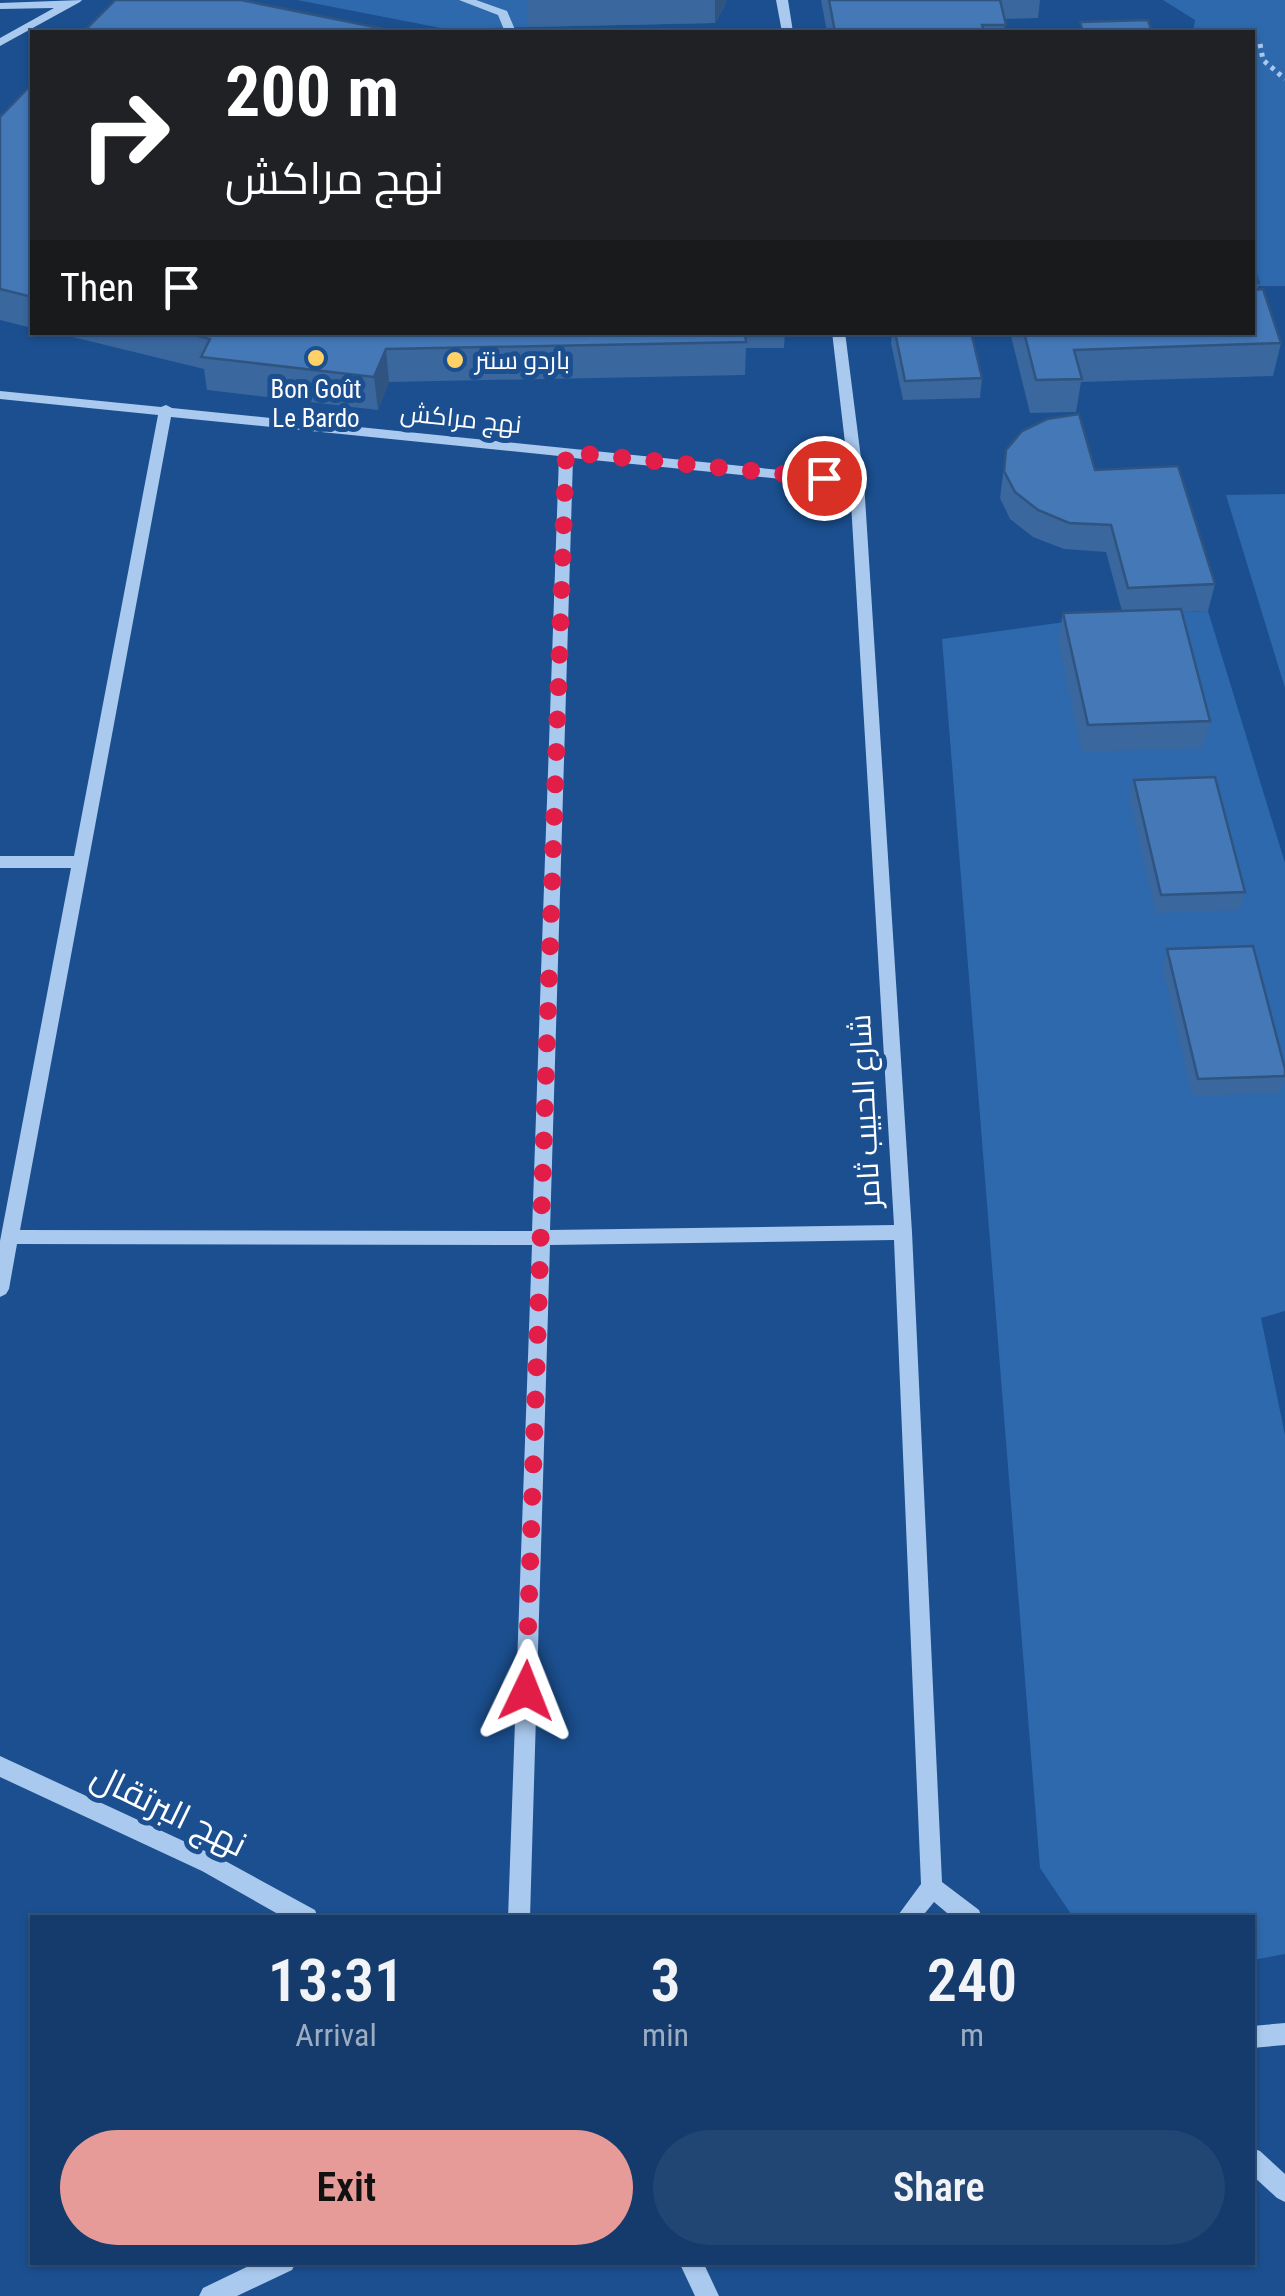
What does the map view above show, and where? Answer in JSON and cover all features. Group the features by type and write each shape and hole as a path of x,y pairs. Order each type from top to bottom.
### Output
{"street":[{"path":"465,0 503,13 509,30"},
{"path":"782,0 788,30"},
{"path":"0,6 72,2"},
{"path":"0,42 72,2"},
{"name":"شارع الحبيب ثامر","path":"838,335 857,482 903,1232 932,1888"},
{"name":"نهج مراكش","path":"0,395 857,482"},
{"path":"0,1289 166,409"},
{"path":"519,1915 566,452"},
{"path":"0,862 78,862"},
{"path":"11,1237 540,1238 903,1232"},
{"name":"نهج البرتقال","path":"0,1766 210,1864 302,1915"},
{"path":"910,1915 932,1888 967,1915"},
{"path":"1255,2038 1285,2034"},
{"path":"1255,2162 1285,2190"},
{"path":"210,2296 277,2265"},
{"path":"692,2265 707,2296"}],"path":[{"path":"1260,44 1263,60 1285,79"}],"shaded area":[{"path":"297,0 726,3 715,23 446,29"},
{"path":"1163,0 1285,0 1285,286 1255,286 1255,30 1193,30 1195,20"},
{"path":"1285,494 1285,688 1226,495"},
{"path":"1208,611 1285,863 1285,1311 1261,1318 1285,1435 1285,1954 1255,1960 1255,1915 1072,1915 1040,1868 942,639 1123,614"}],"building":[{"path":"115,0 241,0 389,30 85,30"},
{"path":"829,0 1000,0 1006,25 982,25 983,30 835,30"},
{"path":"1148,20 1151,30 1082,30 1080,22"},
{"path":"30,86 30,296 0,289 0,117"},
{"path":"1263,289 1281,343 1074,350 1082,379 1036,380 1025,335 1255,335 1255,290"},
{"path":"194,335 745,335 746,342 386,349 374,377 201,357 210,339"},
{"path":"896,335 972,335 982,378 905,381"},
{"path":"1079,414 1095,470 1178,466 1215,584 1128,588 1111,525 1069,523 1038,510 1015,492 1004,471 1006,450 1022,431 1047,419"},
{"path":"1181,609 1210,721 1088,725 1063,613"},
{"path":"1215,777 1245,892 1161,895 1134,780"},
{"path":"1253,946 1285,1076 1198,1079 1167,949"}],"place":[{"name":"Bon Goût Le Bardo","path":"316,358"},
{"name":"باردو سنتر","path":"455,360"}],"route":[{"path":"526,1691 566,452 824,478"}]}
